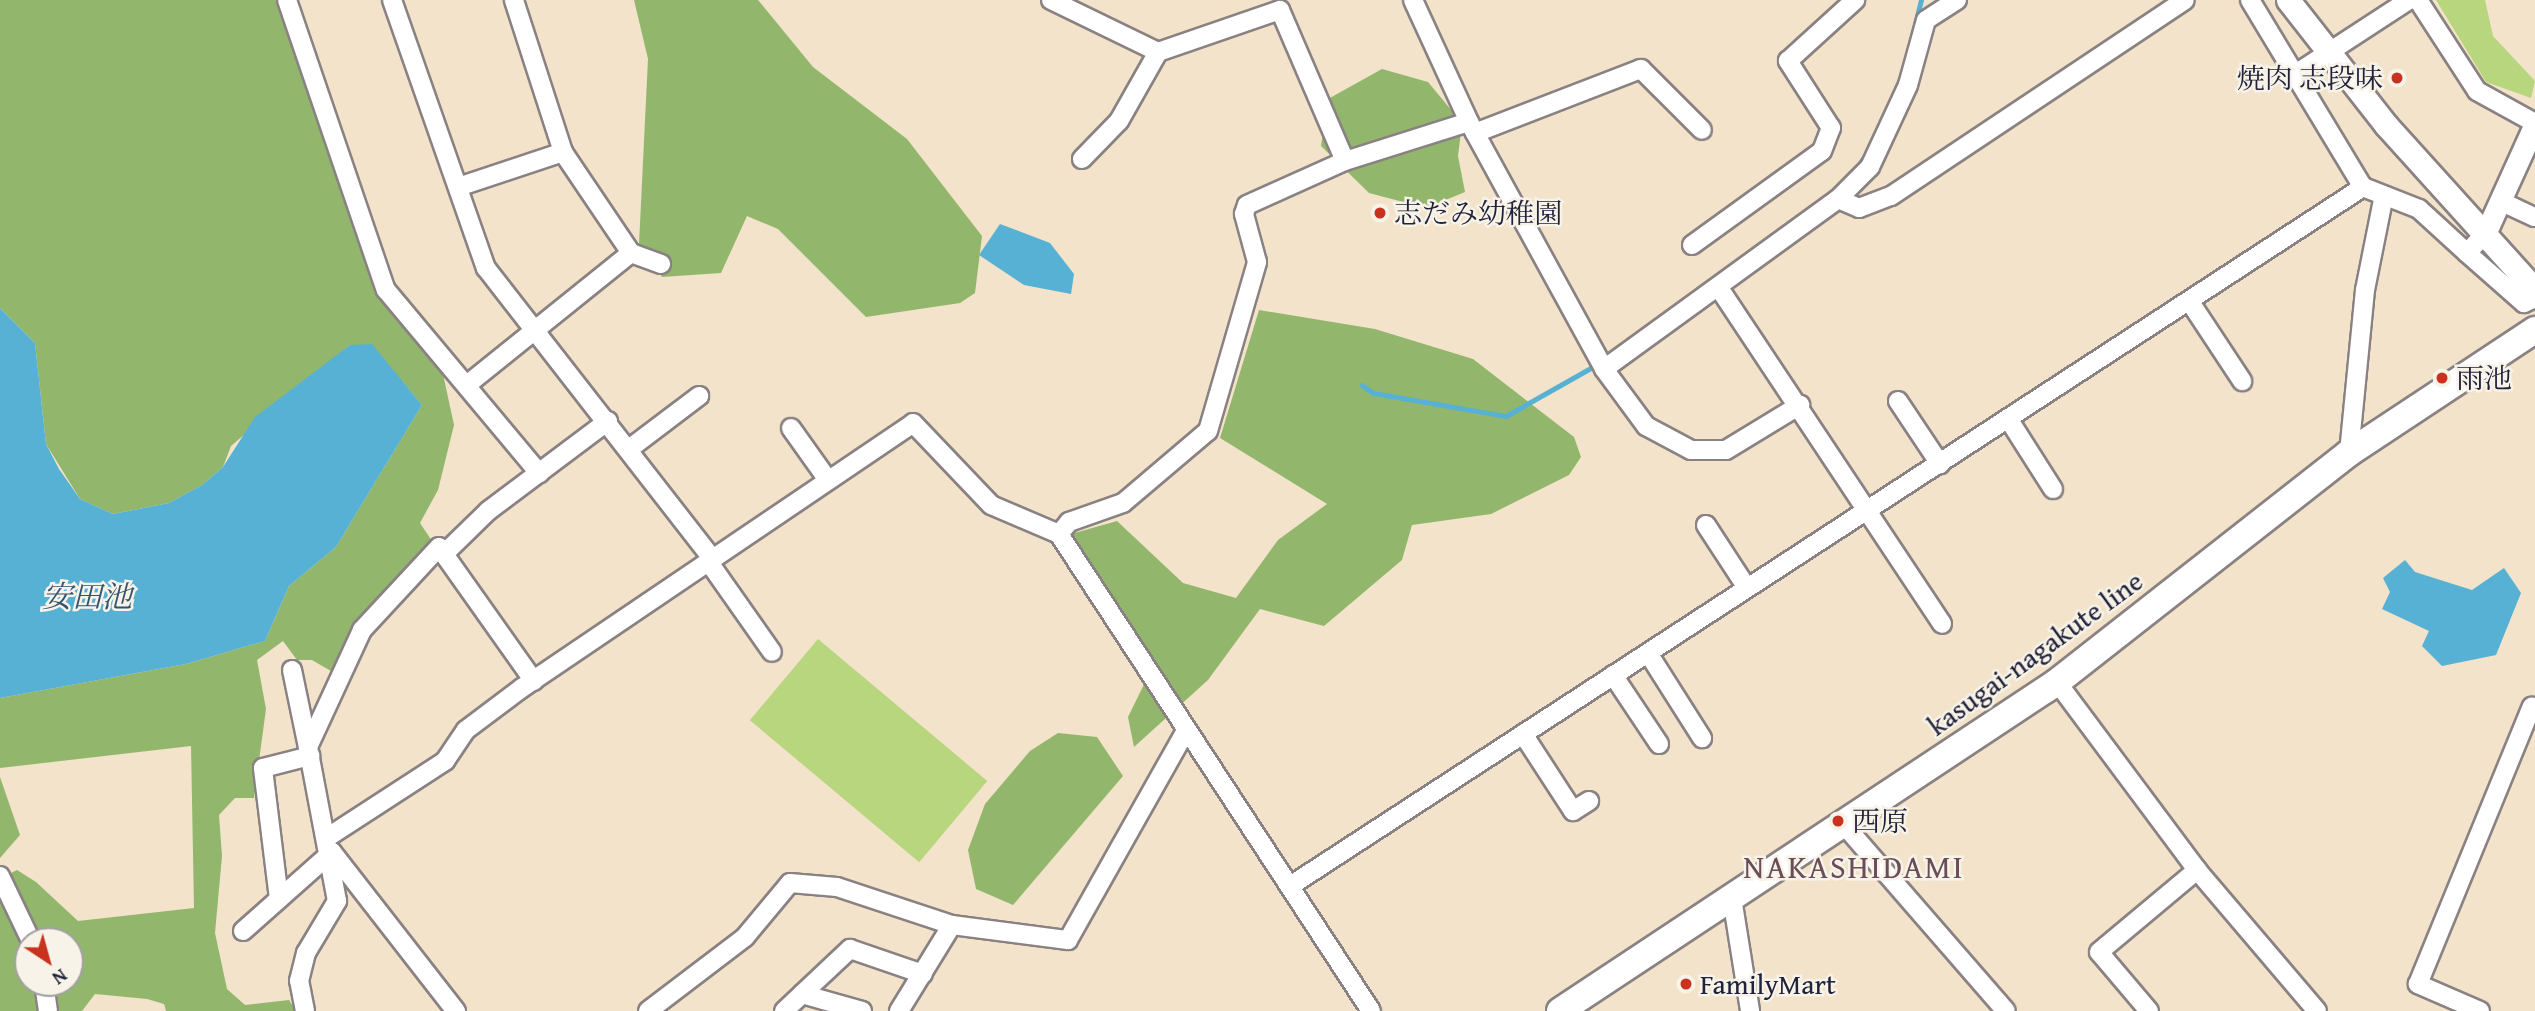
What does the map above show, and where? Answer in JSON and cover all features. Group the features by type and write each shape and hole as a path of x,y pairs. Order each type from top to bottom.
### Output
{"main road":[{"path":"2288,0 2327,55 2535,290"},
{"name":"kasugai-nagakute line","path":"1560,1011 1845,827 2057,682 2349,453 2535,330"}],"street":[{"path":"287,0 386,290 468,384 539,473"},
{"path":"392,0 486,268 538,329 629,449 710,559 772,652"},
{"path":"514,0 563,152 631,253 661,264"},
{"path":"1051,0 1157,52"},
{"path":"1413,0 1472,127 1600,363 1646,426 1690,450 1727,450 1800,405"},
{"path":"1692,245 1822,150 1831,128 1788,61 1855,0"},
{"path":"1600,363 1719,288 1838,199 1870,167 1888,136 1926,20 1957,0"},
{"path":"1838,199 1859,208 1891,196 2185,0"},
{"path":"2250,0 2297,73 2363,187 2383,200 2402,199 2419,209 2524,303 2535,298"},
{"path":"2297,73 2409,0"},
{"path":"2418,0 2477,91 2535,124 2485,234 2467,253"},
{"path":"1082,159 1119,121 1157,52 1280,10 1345,161"},
{"path":"1059,534 1069,522 1123,503 1208,431 1257,262 1244,214 1247,205 1345,161 1472,127 1641,69 1702,130"},
{"path":"458,187 563,152"},
{"path":"1290,886 2363,187"},
{"path":"2349,453 2365,290 2383,200"},
{"path":"2500,201 2535,217"},
{"path":"468,384 631,253"},
{"path":"1719,288 1800,405 1942,624"},
{"path":"2190,302 2242,381"},
{"path":"629,449 699,396"},
{"path":"1898,401 1940,464"},
{"path":"2009,419 2053,489"},
{"path":"445,553 539,473 608,421"},
{"path":"243,931 279,899 330,844 445,761 466,730 710,559 913,423 991,505 1059,534 1185,732 1371,1011"},
{"path":"790,428 828,480"},
{"path":"1706,525 1747,588"},
{"path":"279,899 263,768 309,751 362,629 421,563 439,547 534,681"},
{"path":"1648,653 1702,738"},
{"path":"292,670 330,844 337,901 306,953 299,981 305,1011"},
{"path":"1613,675 1659,744"},
{"path":"2057,682 2297,1004 2317,1011"},
{"path":"2480,1011 2418,984 2532,706"},
{"path":"648,1011 745,937 790,883 837,887 952,925 1068,940 1185,732"},
{"path":"1523,734 1573,811 1589,801"},
{"path":"1845,827 2006,1011"},
{"path":"330,844 456,1011"},
{"path":"2149,1011 2099,952 2197,870"},
{"path":"0,876 24,927"},
{"path":"1732,898 1750,1011"},
{"path":"898,1011 952,925"},
{"path":"784,1011 850,949 923,974"},
{"path":"802,994 862,1011"}],"green space":[{"path":"0,0 278,0 380,296 443,374 454,425 438,490 420,523 434,544 336,674 312,660 297,660 283,641 257,660 266,709 254,798 235,798 219,815 222,856 215,933 227,989 245,1005 289,1000 296,1011 166,1011 164,1004 147,999 95,994 82,1011 53,1011 51,997 84,997 84,927 30,927 7,875 17,870 36,882 78,921 194,908 191,746 0,768 0,698 186,664 265,641 289,586 336,547 422,405 402,381 350,345 231,446 223,467 202,485 169,503 113,514 80,499 46,444 35,343 0,308"},
{"path":"634,0 758,0 813,67 907,139 982,236 975,293 960,303 866,317 778,229 747,216 721,273 662,277 639,244 648,59"},
{"path":"2436,0 2485,0 2493,36 2535,81 2531,98 2486,82"},
{"path":"1382,69 1428,82 1462,123 1458,156 1465,192 1426,208 1369,193 1321,146 1328,99"},
{"path":"1259,310 1375,329 1473,359 1574,437 1581,457 1569,475 1491,514 1412,525 1402,560 1324,626 1260,609 1208,680 1134,747 1128,717 1154,664 1071,534 1117,521 1183,583 1236,598 1278,540 1327,504 1220,438"},
{"path":"818,639 987,781 919,862 750,720"},
{"path":"1058,733 1097,737 1123,776 1013,905 976,889 968,850 985,804 1030,751"},
{"path":"0,777 20,835 0,858"},
{"path":"0,891 19,927 14,927 14,997 42,997 45,1011 0,1011"}],"water":[{"path":"1000,224 1050,243 1074,274 1071,294 1024,285 979,255"},
{"name":"安田池","path":"0,308 35,343 46,444 59,469 80,499 113,514 169,503 202,485 223,467 255,417 350,345 372,344 422,405 336,547 289,586 265,641 186,664 0,698"},
{"path":"2405,560 2415,572 2472,590 2504,568 2521,593 2496,655 2442,666 2422,646 2429,631 2382,609 2390,592 2383,578"}],"waterway":[{"path":"1910,45 1921,0"},
{"path":"1888,108 1905,67"},
{"path":"1856,169 1869,150"},
{"path":"1362,385 1374,393 1506,416 1598,364"}],"place":[{"name":"焼肉 志段味","path":"2397,78"},
{"name":"志だみ幼稚園","path":"1380,213"},
{"name":"雨池","path":"2442,378"},
{"name":"西原","path":"1838,821"},
{"name":"FamilyMart","path":"1686,984"}],"district":[{"name":"NAKASHIDAMI","path":"1854,867"}]}
